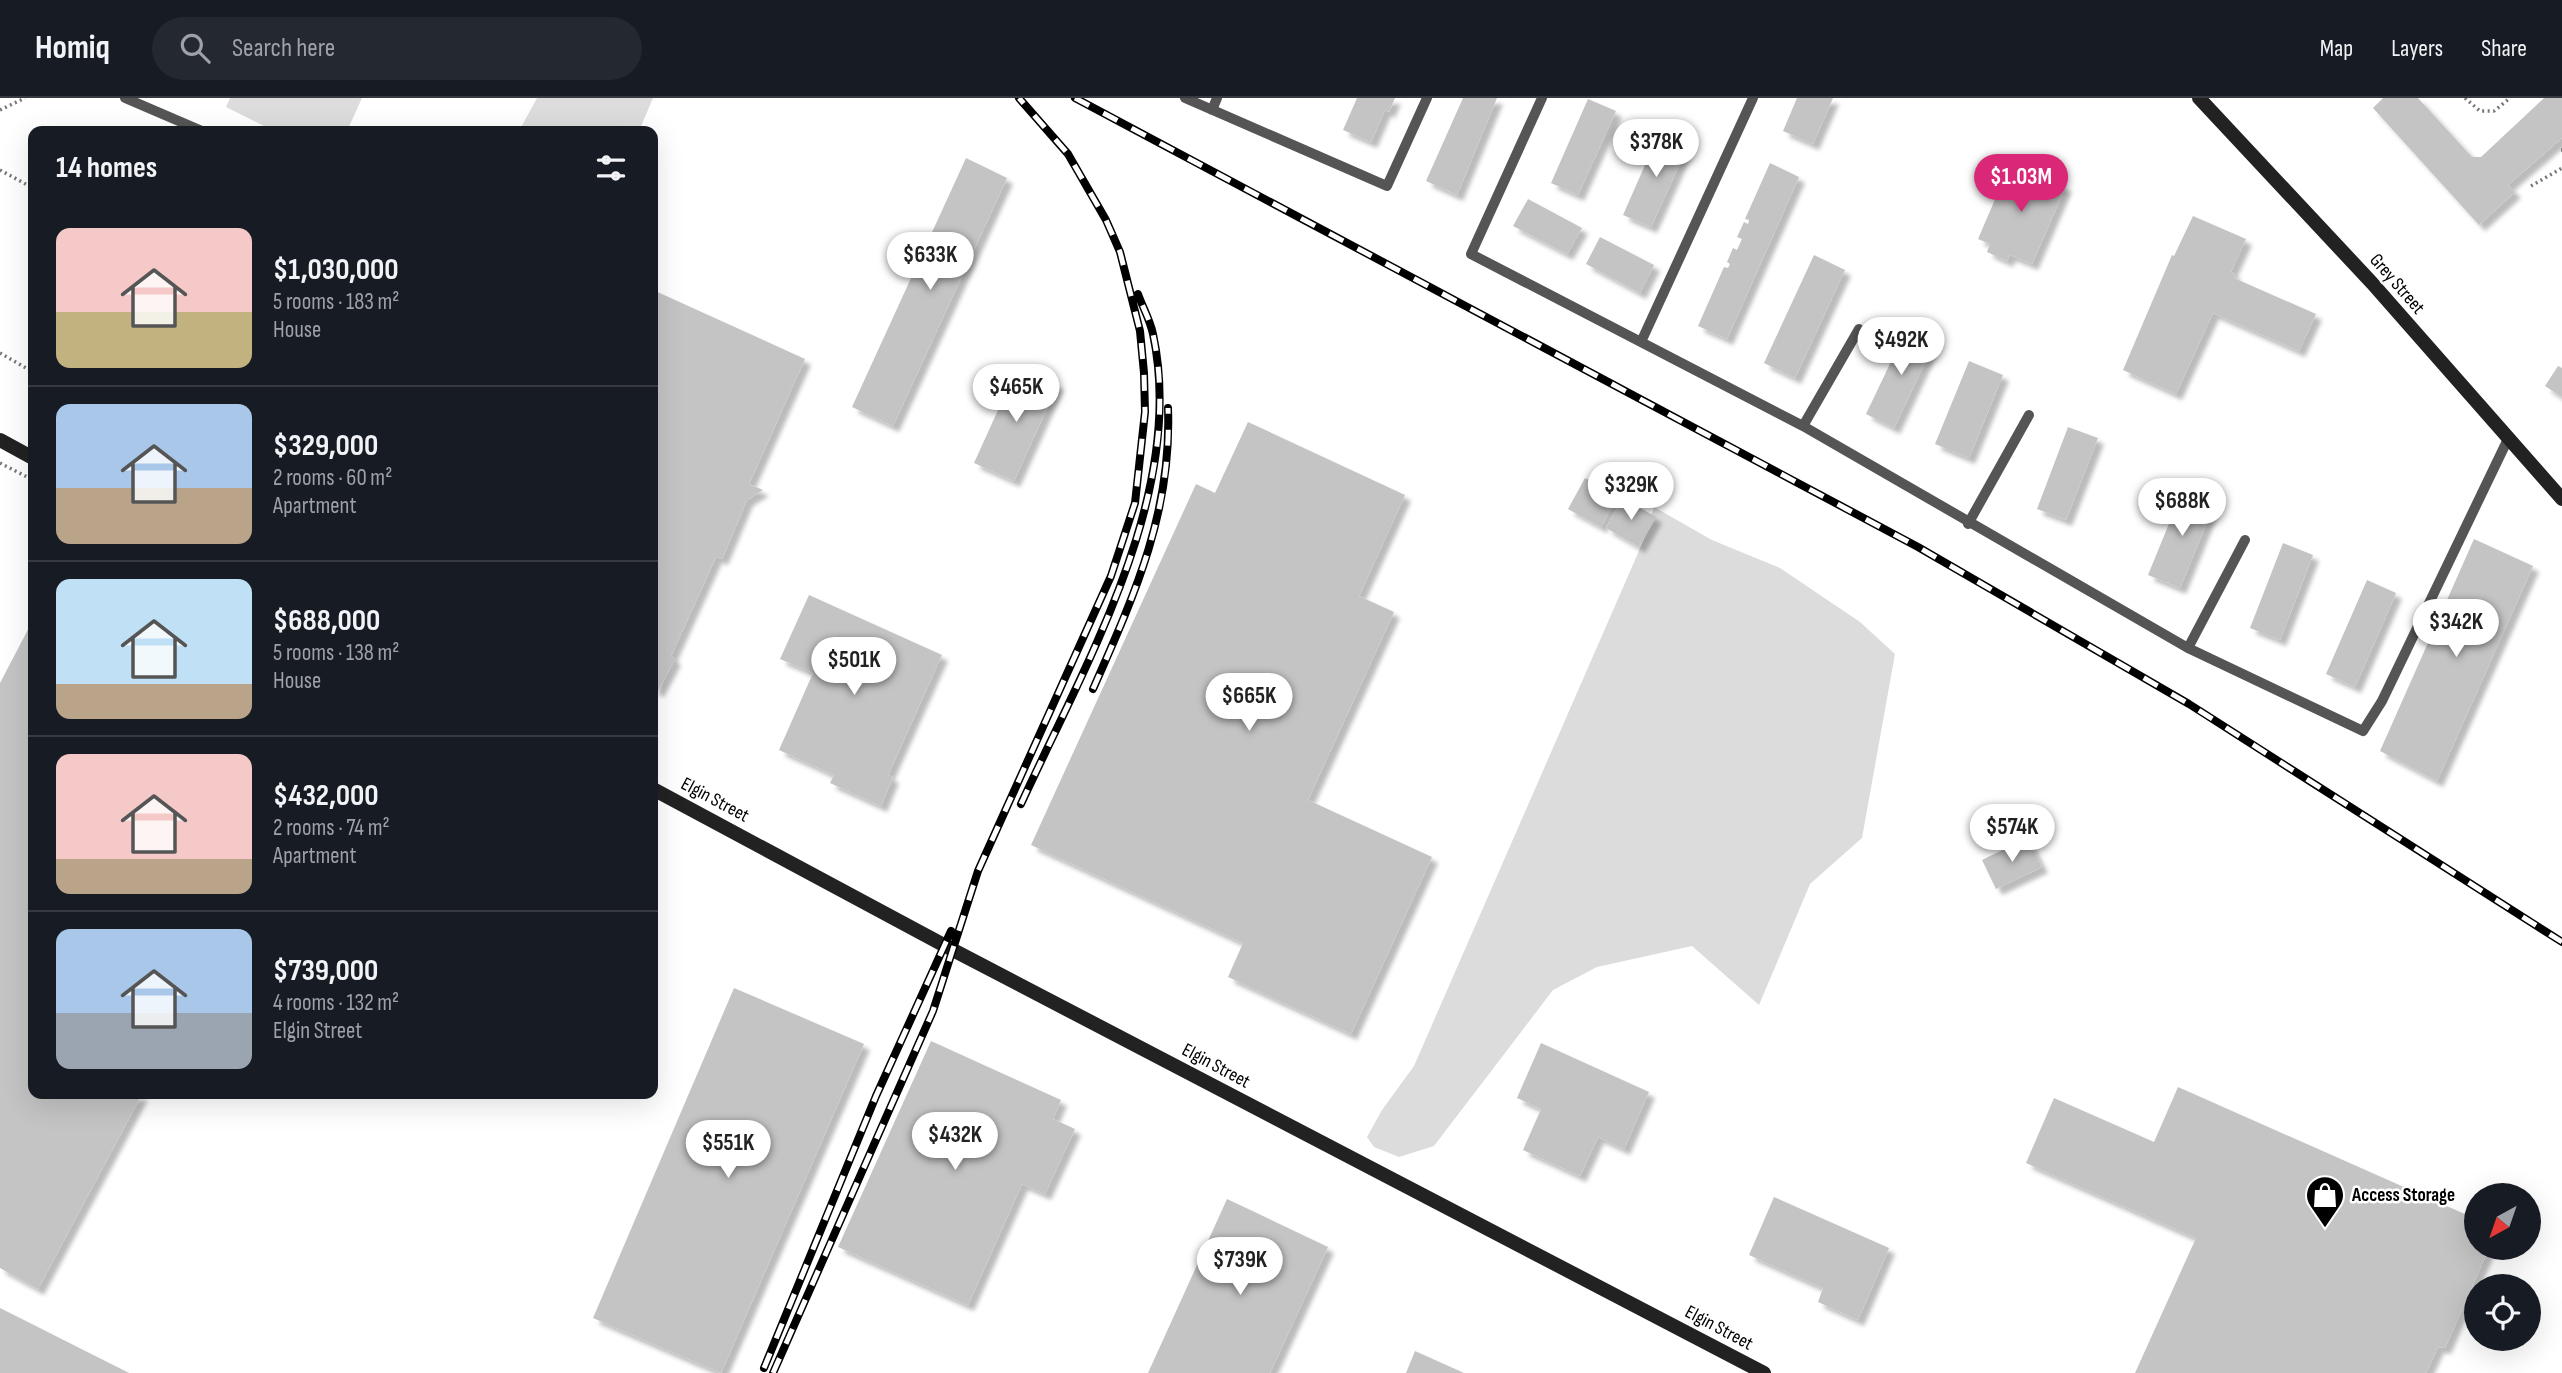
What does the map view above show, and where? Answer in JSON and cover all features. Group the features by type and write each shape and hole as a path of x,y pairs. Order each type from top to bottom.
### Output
{"main road":[{"name":"Grey Street","path":"2199,98 2372,283 2562,499"},
{"path":"0,440 28,455"},
{"name":"Elgin Street","path":"658,792 1749,1369 1764,1373"}],"lane":[{"path":"125,98 190,126"},
{"path":"1185,98 1387,186 1427,98"},
{"path":"1212,110 1217,98"},
{"path":"1542,98 1471,254 1804,426 1968,524 2188,648 2363,732 2382,701 2508,439"},
{"path":"1642,342 1754,98"},
{"path":"1804,426 1860,329"},
{"path":"1968,524 2029,415"},
{"path":"2188,648 2245,540"}],"path":[{"path":"0,110 25,98"},
{"path":"2465,98 2480,111 2494,111 2510,98"},
{"path":"2531,186 2562,168"},
{"path":"0,170 28,185"},
{"path":"0,353 28,369"},
{"path":"0,463 28,477"}],"shaded area":[{"path":"230,98 362,98 349,126 264,126 226,107"},
{"path":"537,98 653,98 641,126 522,126"},
{"path":"1654,507 1712,540 1780,568 1860,622 1895,654 1862,838 1810,884 1759,1005 1692,946 1597,967 1553,990 1434,1146 1399,1157 1374,1147 1367,1137 1382,1110 1414,1066 1642,544"}],"building":[{"path":"1357,98 1395,98 1389,112 1385,110 1371,142 1343,130"},
{"path":"1463,98 1497,98 1457,195 1426,181"},
{"path":"1797,98 1833,98 1813,144 1783,131"},
{"path":"2383,98 2418,98 2472,157 2481,157 2544,98 2562,98 2562,138 2508,185 2515,192 2479,225 2373,108"},
{"path":"1588,99 1616,111 1578,195 1551,183"},
{"path":"1660,131 1689,143 1651,227 1623,215"},
{"path":"966,158 1007,178 893,426 852,407"},
{"path":"2011,162 2066,186 2032,264 2010,255 2007,261 1987,252 1990,244 1978,239"},
{"path":"1770,163 1799,177 1727,339 1698,326 1724,267 1728,268 1730,264 1727,262 1733,248 1737,250 1742,239 1737,237 1744,222 1748,224 1749,220 1745,219"},
{"path":"1528,199 1582,228 1567,254 1513,226"},
{"path":"2193,216 2246,239 2231,272 2235,274 2234,278 2316,314 2299,351 2213,313 2176,394 2123,370 2172,255 2174,256"},
{"path":"1600,237 1654,265 1640,293 1586,264"},
{"path":"1814,255 1845,270 1795,378 1764,363"},
{"path":"658,292 805,359 749,484 763,490 747,500 722,559 716,557 671,656 675,659 658,691"},
{"path":"1908,326 1936,339 1894,428 1866,414"},
{"path":"1969,361 2003,375 1969,458 1935,444"},
{"path":"1018,366 1058,384 1014,481 974,463"},
{"path":"2558,366 2562,368 2562,397 2545,386"},
{"path":"1248,422 1405,495 1359,596 1394,612 1308,800 1432,857 1351,1034 1228,977 1243,943 1031,845 1196,484 1215,493"},
{"path":"2068,427 2098,438 2066,520 2037,509"},
{"path":"1585,478 1618,495 1601,527 1568,509"},
{"path":"2184,487 2216,500 2180,588 2148,575"},
{"path":"1623,498 1656,517 1639,547 1606,528"},
{"path":"2474,539 2533,566 2437,781 2380,751"},
{"path":"2283,543 2313,555 2280,640 2250,628"},
{"path":"2367,580 2396,593 2355,687 2326,674"},
{"path":"809,595 942,655 888,775 893,777 881,806 830,783 834,775 779,750 813,673 780,659"},
{"path":"28,630 28,1099 139,1099 38,1289 0,1268 0,683"},
{"path":"2027,838 2042,867 1996,889 1982,860"},
{"path":"734,988 864,1044 721,1373 593,1318"},
{"path":"931,1041 1061,1100 1053,1119 1075,1129 1045,1194 1022,1184 968,1305 838,1247"},
{"path":"1541,1043 1649,1092 1624,1149 1598,1137 1580,1176 1523,1150 1541,1109 1517,1098"},
{"name":"Access Storage","path":"2178,1087 2464,1214 2464,1260 2484,1260 2478,1274 2464,1274 2464,1305 2445,1348 2438,1347 2426,1373 2135,1373 2196,1238 2026,1163 2054,1098 2154,1142"},
{"path":"1774,1197 1889,1248 1858,1320 1818,1302 1823,1288 1749,1255"},
{"path":"1227,1199 1328,1247 1270,1373 1148,1373"},
{"path":"0,1308 129,1373 0,1373"},
{"path":"1415,1351 1464,1373 1406,1373"}],"railway":[{"path":"773,1373 933,1011 978,871 1111,576 1135,503 1145,412 1144,373 1140,331 1120,252 1106,220 1068,154 1019,98"},
{"path":"1075,98 1918,547 2189,704 2562,942"},
{"path":"1021,804 1100,636 1124,576 1143,516 1156,455 1160,394 1153,334 1138,294"},
{"path":"1093,689 1136,587 1157,519 1168,446 1168,408"},
{"path":"764,1368 876,1096 951,931"}],"place":[{"name":"Access Storage","path":"2325,1229"}]}
